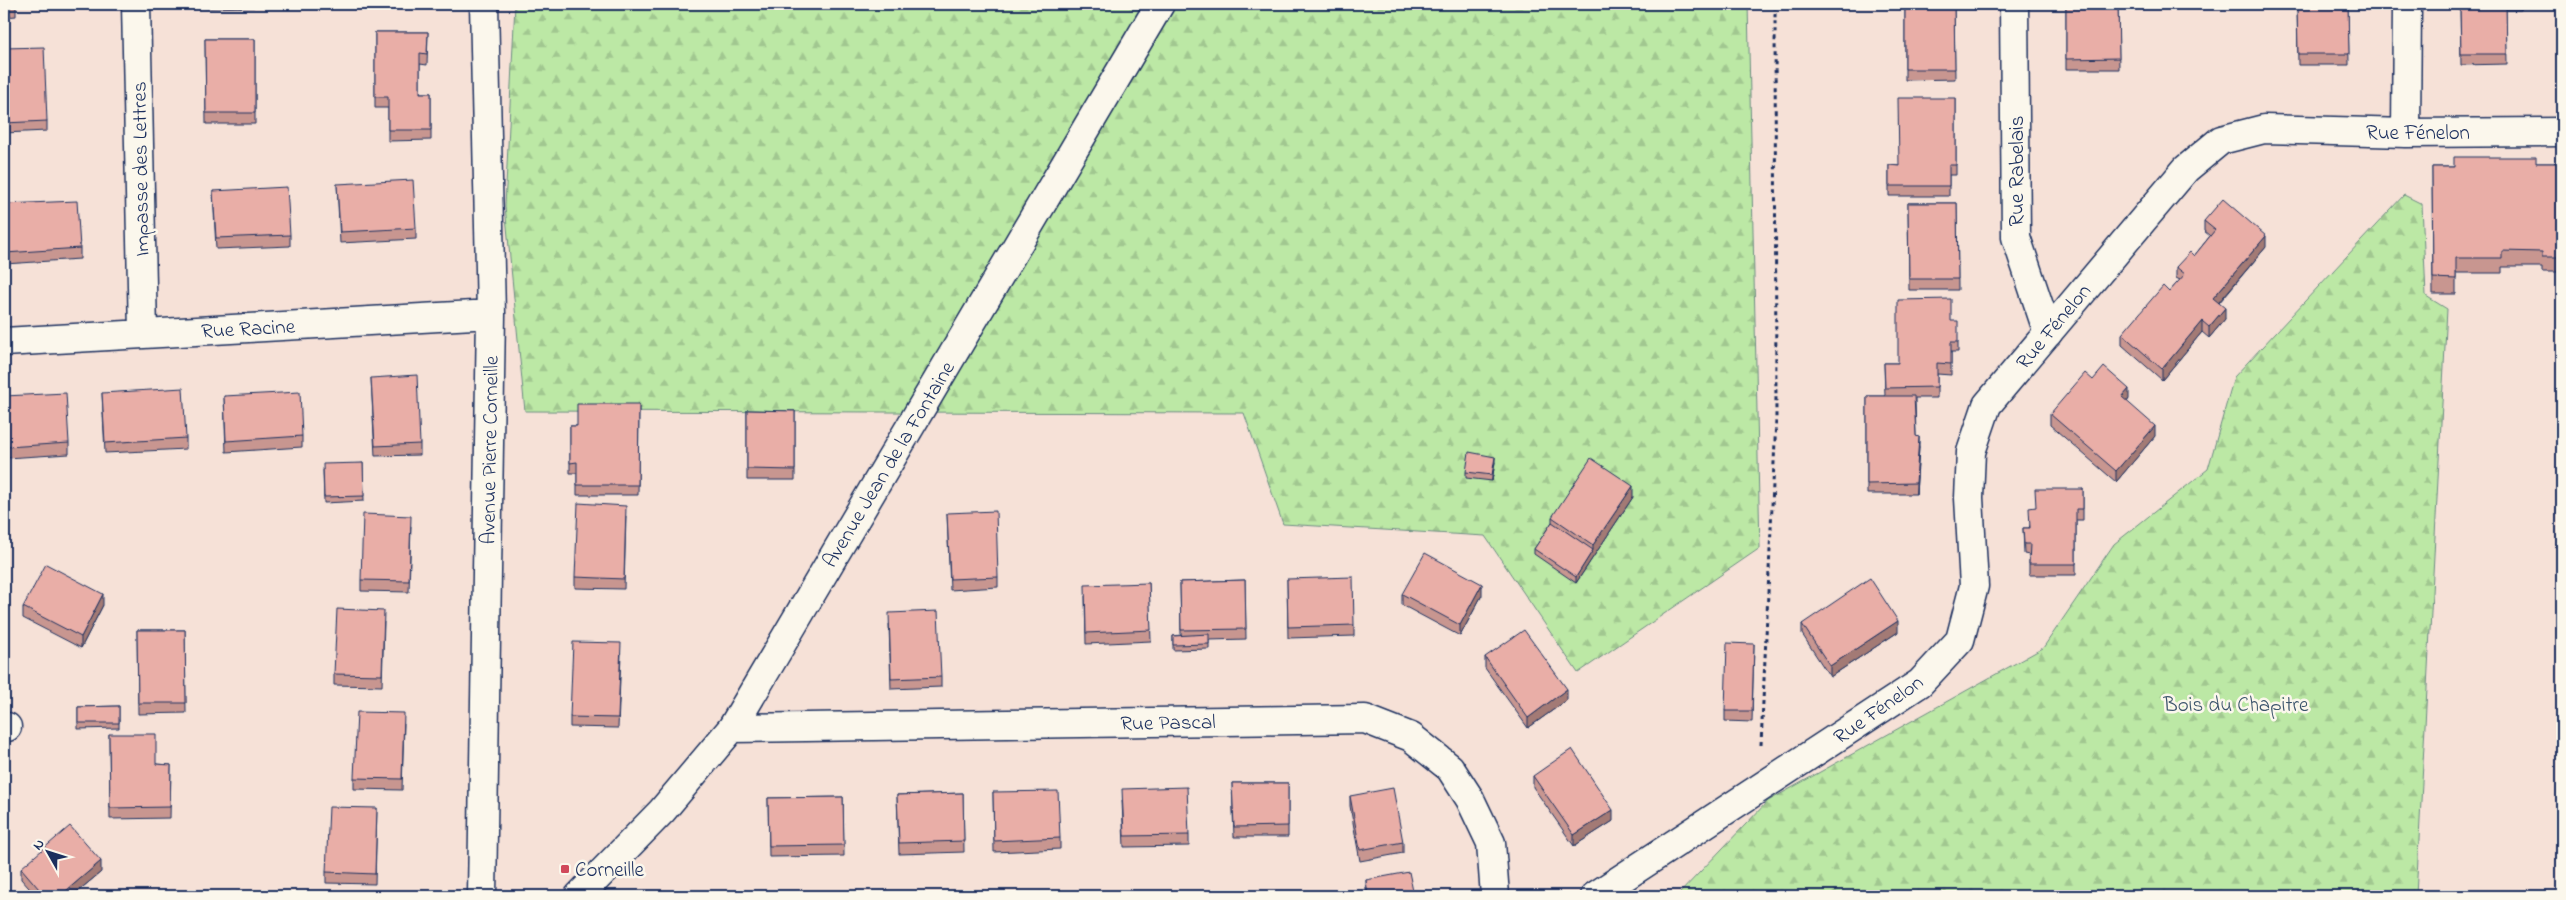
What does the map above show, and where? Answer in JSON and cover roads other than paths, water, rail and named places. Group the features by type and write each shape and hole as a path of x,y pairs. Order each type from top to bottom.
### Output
{"street":[{"name":"Impasse des Lettres","path":"136,4 143,334"},
{"name":"Avenue Pierre Corneille","path":"482,896 491,314 484,4"},
{"name":"Avenue Jean de la Fontaine","path":"579,896 662,811 732,728 1160,4"},
{"name":"Rue Rabelais","path":"2014,4 2016,237 2048,333"},
{"path":"2406,133 2407,4"},
{"name":"Rue Fénelon","path":"1595,896 1920,683 1960,640 1974,586 1969,498 1971,452 1987,406 2186,169 2221,140 2264,129 2406,133 2562,132"},
{"name":"Rue Racine","path":"4,342 491,314"},
{"name":"Rue Pascal","path":"732,728 1365,719 1411,738 1450,768 1470,799 1491,843 1495,896"}],"place":[{"name":"Corneille","path":"565,869"}],"park label":[{"name":"Bois du Chapitre","path":"2236,704"}]}
